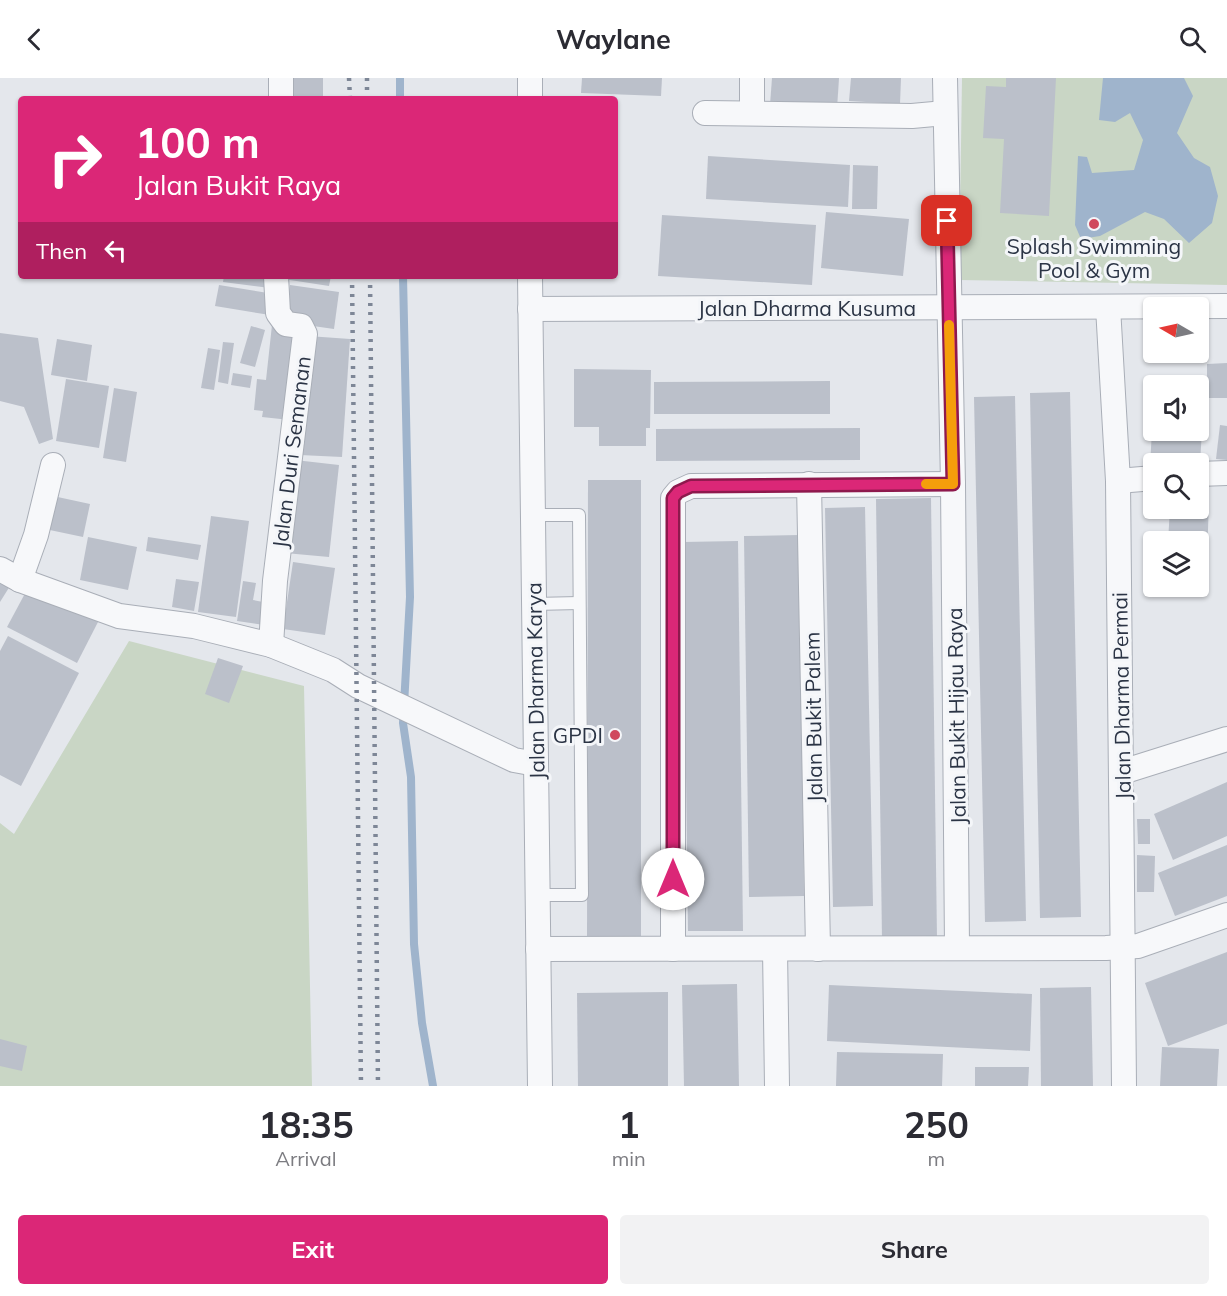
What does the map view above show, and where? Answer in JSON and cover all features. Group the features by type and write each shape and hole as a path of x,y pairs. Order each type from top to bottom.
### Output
{"street":[{"path":"281,78 281,96"},
{"path":"530,78 530,96"},
{"path":"752,78 752,113"},
{"name":"Jalan Bukit Hijau Raya","path":"945,78 953,484 957,947"},
{"path":"705,113 912,116 945,113"},
{"name":"Jalan Duri Semanan","path":"271,645 274,581 305,334 301,326 286,324 280,318 276,279"},
{"name":"Jalan Dharma Karya","path":"530,279 540,1086"},
{"name":"Jalan Dharma Kusuma","path":"530,309 1227,306"},
{"name":"Jalan Dharma Permai","path":"1108,307 1118,482 1124,1086"},
{"path":"53,465 36,535 10,575 119,616 194,626 271,645 333,670 393,703 514,760 536,764"},
{"path":"1209,474 1227,473"},
{"path":"1118,482 1143,479"},
{"name":"Jalan Bukit Palem","path":"809,484 818,949"},
{"path":"673,949 673,498 678,492 691,486 953,484"},
{"path":"1122,772 1227,739"},
{"path":"538,949 775,950 1138,946 1227,915"},
{"path":"775,950 777,1086"}],"lane":[{"path":"533,515 579,515 582,895 538,895"},
{"path":"534,604 579,603"}],"green space":[{"name":"Splash Swimming Pool & Gym","path":"962,78 1227,78 1227,285 959,280"},
{"path":"129,641 304,686 312,1086 0,1086 0,823 14,834"}],"water":[{"path":"1103,78 1184,78 1193,96 1177,133 1194,158 1210,167 1218,196 1212,223 1189,243 1164,219 1145,212 1100,236 1081,239 1075,225 1078,156 1087,157 1092,173 1134,170 1143,140 1130,113 1115,122 1099,120"}],"building":[{"path":"293,78 323,78 323,96 293,96"},
{"path":"582,78 662,78 661,96 581,93"},
{"path":"772,78 839,78 837,109 770,105"},
{"path":"851,78 901,78 900,104 849,101"},
{"path":"1006,78 1056,78 1049,216 1000,213 1004,139 983,138 986,86 1006,87"},
{"path":"708,156 850,165 848,207 706,199"},
{"path":"853,165 878,166 877,209 852,209"},
{"path":"826,212 909,219 903,276 821,268"},
{"path":"662,215 816,225 812,285 658,276"},
{"path":"224,279 272,279 270,288 223,282"},
{"path":"284,279 330,279 329,286"},
{"path":"219,285 274,294 270,315 215,306"},
{"path":"290,285 339,292 334,329 285,322"},
{"path":"272,325 300,328 290,420 262,417 263,411 254,410 257,379 266,380"},
{"path":"251,326 265,330 255,367 240,363"},
{"path":"0,333 38,338 53,439 39,444 24,407 0,401"},
{"path":"308,336 350,339 342,457 300,455"},
{"path":"57,339 92,345 87,381 51,375"},
{"path":"223,342 234,343 228,384 218,382"},
{"path":"208,348 220,350 214,390 201,388"},
{"path":"1227,363 1227,398 1209,398 1207,364"},
{"path":"574,369 651,370 650,428 646,428 646,446 599,446 599,427 574,427"},
{"path":"233,373 252,376 250,388 231,385"},
{"path":"66,379 109,386 99,448 56,441"},
{"path":"830,381 830,414 654,414 654,382"},
{"path":"114,388 137,392 126,462 103,458"},
{"path":"1070,392 1081,917 1040,918 1030,393"},
{"path":"1015,396 1026,921 985,922 974,397"},
{"path":"1220,425 1227,426 1227,460 1216,459"},
{"path":"860,428 860,460 656,461 656,429"},
{"path":"1151,441 1201,441 1201,453 1151,453"},
{"path":"295,460 339,465 329,557 285,553"},
{"path":"588,480 641,480 641,939 587,939"},
{"path":"53,496 90,504 83,537 45,529"},
{"path":"931,498 937,939 882,940 876,499"},
{"path":"865,507 873,906 833,907 825,508"},
{"path":"211,516 249,521 236,617 198,612"},
{"path":"1169,519 1208,519 1208,531 1169,531"},
{"path":"799,535 804,896 749,897 744,536"},
{"path":"88,537 137,547 128,590 80,580"},
{"path":"148,537 201,545 198,560 146,551"},
{"path":"738,541 743,931 688,931 683,542"},
{"path":"293,562 335,568 325,635 283,629"},
{"path":"176,579 199,582 194,611 172,607"},
{"path":"0,580 10,586 0,602"},
{"path":"243,581 256,583 253,600 268,603 264,625 237,621"},
{"path":"29,586 98,622 77,663 7,627"},
{"path":"8,636 79,673 21,786 0,775 0,651"},
{"path":"218,658 243,666 229,703 205,694"},
{"path":"1227,782 1227,836 1173,860 1154,814"},
{"path":"1137,819 1150,819 1150,844 1138,844"},
{"path":"1227,845 1227,896 1175,916 1158,873"},
{"path":"1137,855 1155,856 1154,892 1137,892"},
{"path":"1227,952 1227,1024 1168,1046 1145,983"},
{"path":"737,984 739,1086 684,1086 682,985"},
{"path":"829,985 1032,994 1030,1051 827,1041"},
{"path":"1091,987 1093,1086 1041,1086 1040,988"},
{"path":"668,992 668,1086 578,1086 577,993"},
{"path":"0,1039 27,1046 22,1071 0,1066"},
{"path":"1162,1047 1219,1049 1217,1086 1160,1086"},
{"path":"837,1052 943,1054 942,1086 836,1086"},
{"path":"975,1067 1029,1067 1028,1086 975,1086"}],"waterway":[{"path":"400,78 400,96"},
{"path":"403,279 410,597 403,723 411,777 414,944 422,1023 433,1086"}],"railway":[{"path":"349,78 350,96"},
{"path":"367,78 367,96"},
{"path":"352,279 361,1086"},
{"path":"370,279 378,1086"}],"slow traffic":[{"path":"926,484 953,484 949,325"}],"place":[{"name":"Splash Swimming Pool & Gym","path":"1094,224"},
{"name":"GPDI","path":"615,735"}],"route":[{"path":"673,879 671,505 673,498 678,492 691,486 953,484 947,221"}]}
